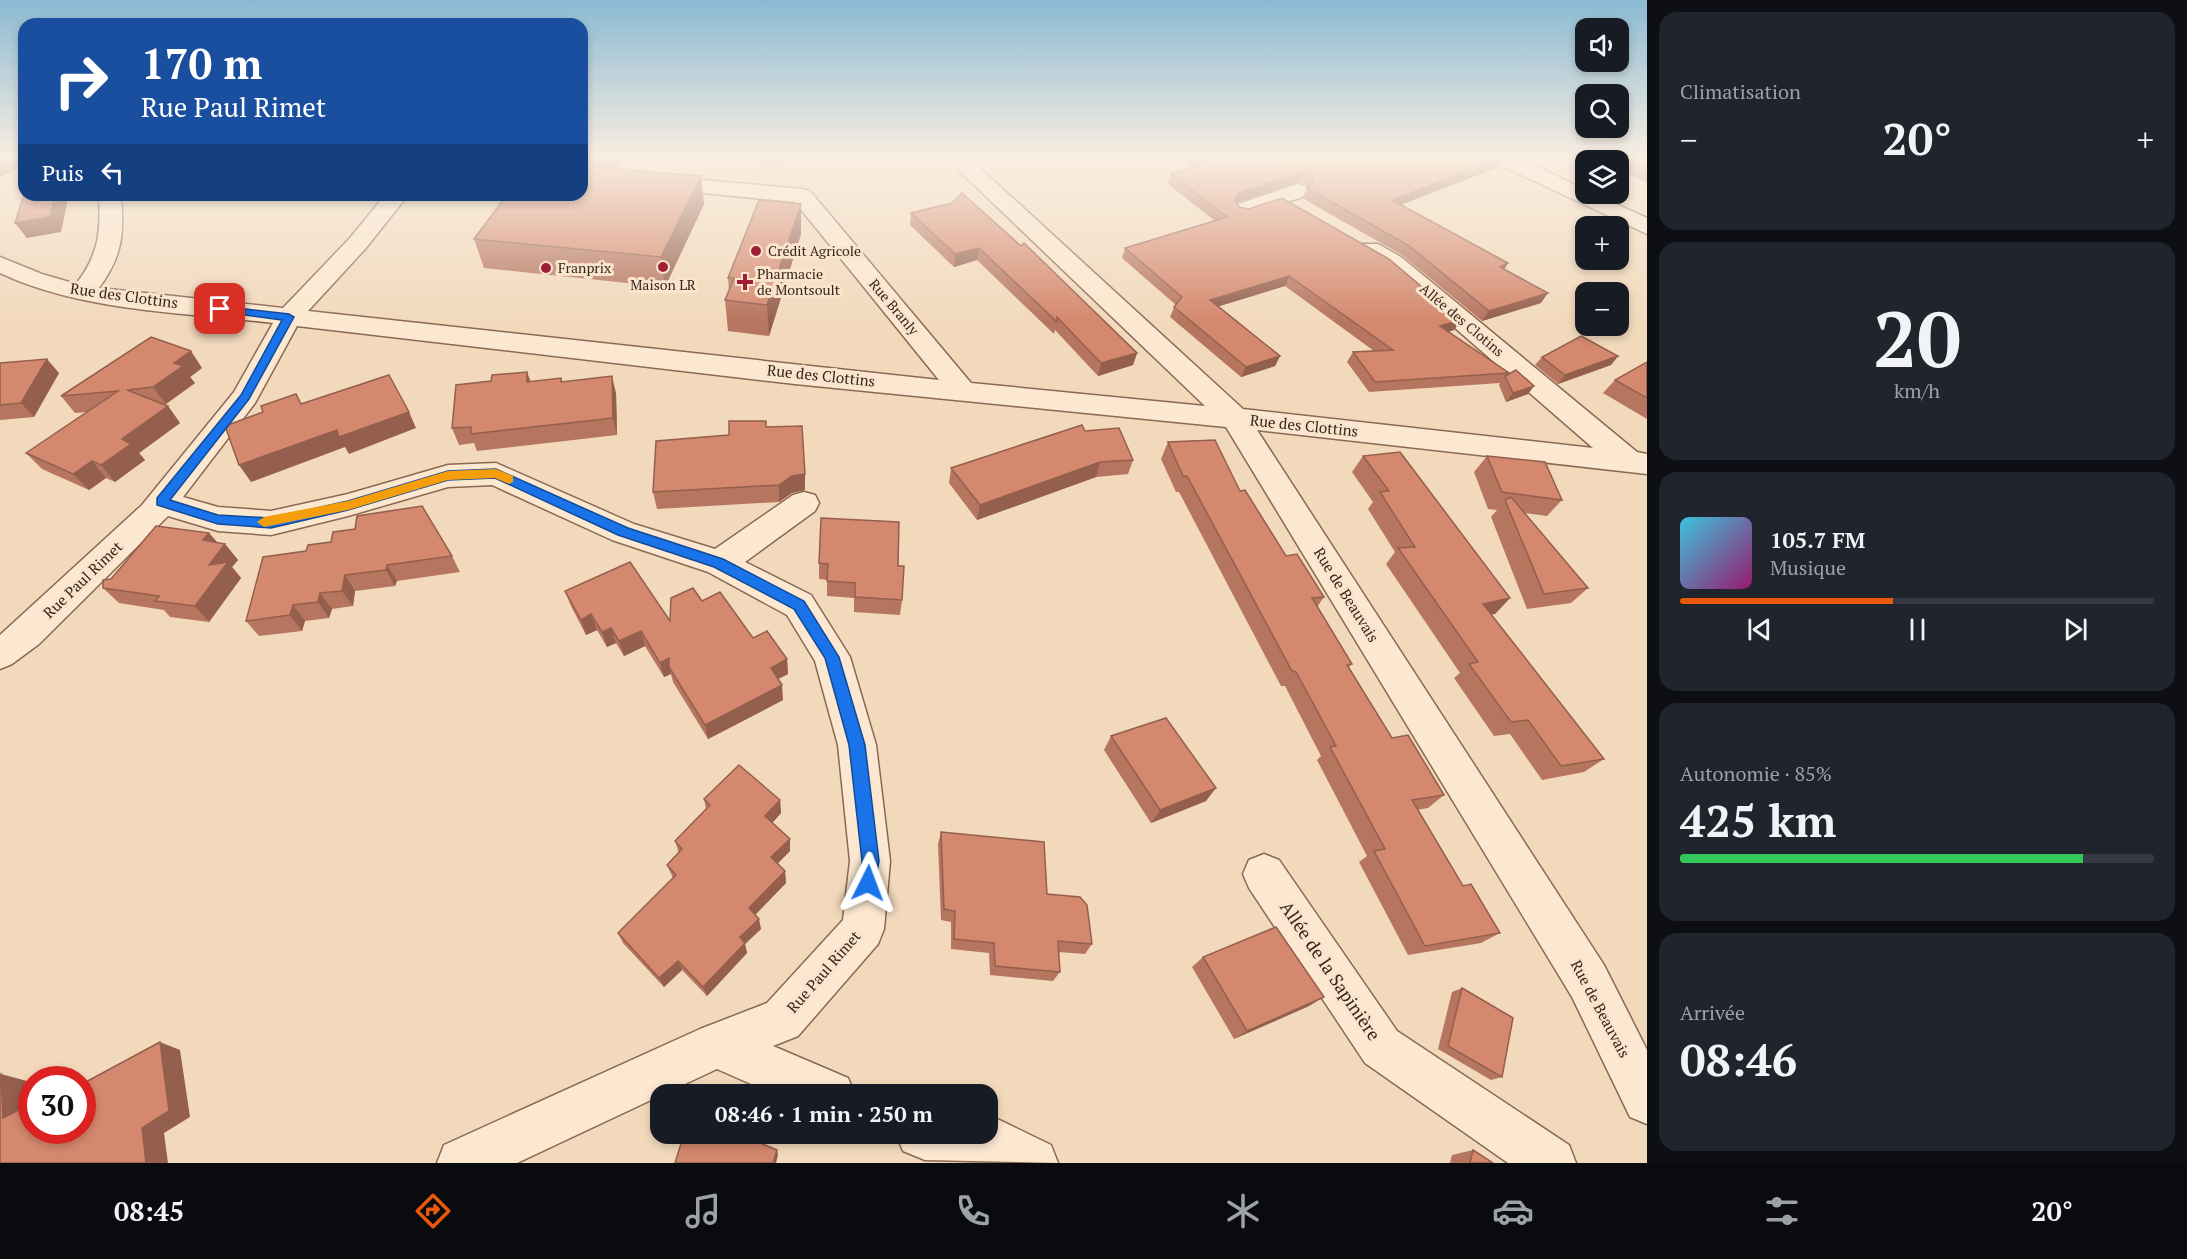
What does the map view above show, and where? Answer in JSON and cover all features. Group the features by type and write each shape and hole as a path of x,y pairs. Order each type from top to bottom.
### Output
{"street":[{"path":"82,293 102,269 113,238 111,213"},
{"name":"Rue Paul Rimet","path":"0,654 27,634 161,502 245,397 289,317 358,243 382,213"},
{"name":"Rue Branly","path":"816,213 962,390"},
{"name":"Rue de Beauvais","path":"1015,213 1235,418 1588,981 1647,1100"},
{"path":"1618,213 1647,227"},
{"name":"Allée des Clotins","path":"1352,239 1393,262 1638,464"},
{"name":"Rue des Clottins","path":"0,264 33,279 82,293 795,375 1235,418 1638,464"},
{"name":"Rue Paul Rimet","path":"161,502 218,519 271,523 348,505 448,476 496,474 623,532 719,563 799,605 832,657 857,745 870,861 863,929 782,1020 716,1045 462,1163"},
{"path":"719,563 804,503"},
{"name":"Allée de la Sapinière","path":"1264,874 1381,1047 1551,1163"},
{"path":"716,1045 806,1084"},
{"path":"996,1144 1033,1163"}],"building":[{"path":"18,213 51,213 50,217 15,223"},
{"path":"493,213 683,213 661,257 474,239"},
{"path":"754,213 798,213 767,305 725,300 734,278 728,278"},
{"path":"911,213 985,213 1021,246 1024,243 1137,353 1101,363 1057,317 1057,322 979,248 955,254"},
{"path":"1222,213 1309,213 1389,259 1461,320 1440,326 1509,373 1375,382 1353,352 1393,350 1289,276 1210,300 1280,356 1246,367 1174,307 1182,297 1125,248 1227,217"},
{"path":"1352,213 1416,213 1508,263 1500,267 1548,293 1489,311 1408,245"},
{"path":"1581,336 1618,356 1565,375 1542,357"},
{"path":"151,337 191,351 174,363 183,366 153,387 127,390 168,406 122,439 131,444 101,465 92,461 73,474 26,453 118,391 61,396"},
{"path":"47,359 21,403 0,405 0,363"},
{"path":"1647,362 1647,398 1615,380"},
{"path":"1516,370 1534,386 1513,393 1505,376"},
{"path":"527,372 527,382 561,378 561,382 612,376 613,418 471,434 471,427 452,428 456,385 491,381 492,375"},
{"path":"389,375 409,412 339,437 337,430 239,465 225,426 263,412 261,406 296,394 301,404"},
{"path":"729,421 766,421 766,427 802,426 805,474 792,476 779,485 653,492 656,441 729,435"},
{"path":"1082,425 1085,431 1119,428 1133,460 1100,462 980,505 951,468"},
{"path":"1215,440 1240,491 1245,490 1286,556 1297,554 1324,597 1312,598 1352,664 1347,665 1392,738 1408,735 1444,795 1412,800 1463,886 1471,884 1500,933 1425,946 1374,851 1385,849 1330,747 1336,746 1296,672 1292,671 1187,476 1183,476 1168,442"},
{"path":"1400,452 1510,598 1483,604 1604,759 1561,766 1528,720 1511,722 1469,664 1478,662 1398,548 1415,547 1380,492 1389,491 1363,456"},
{"path":"1487,456 1545,462 1562,500 1502,492"},
{"path":"1511,497 1588,588 1544,594 1505,500"},
{"path":"422,506 452,556 387,565 386,570 345,575 342,591 320,593 318,602 293,605 290,615 246,621 263,557 306,551 308,545 331,542 333,532 355,529 357,516"},
{"path":"821,518 899,522 898,566 904,566 902,600 855,597 855,583 827,581 828,564 819,563"},
{"path":"156,526 209,533 203,540 225,544 209,565 228,562 195,606 155,601 159,596 103,588 103,580 111,579"},
{"path":"630,562 670,621 671,598 693,588 702,601 720,592 753,638 767,631 787,659 771,668 782,685 705,725 669,667 669,658 660,663 641,631 619,641 611,628 602,632 591,614 581,620 565,591"},
{"path":"1166,718 1216,788 1160,810 1111,736"},
{"path":"739,765 780,800 765,816 790,839 771,857 785,871 749,908 759,919 740,937 745,943 703,987 678,961 659,978 618,933 676,875 667,865 682,849 675,841 710,805 704,799"},
{"path":"941,832 1044,842 1047,894 1080,897 1087,905 1092,944 1058,941 1060,972 995,966 994,943 954,939 955,911 944,909"},
{"path":"1276,927 1324,997 1247,1031 1203,957"},
{"path":"1462,988 1513,1018 1502,1077 1448,1046"},
{"path":"160,1042 169,1111 142,1128 146,1163 0,1163 1,1074 3,1118 18,1110 18,1144 96,1144 96,1076"},
{"path":"681,1144 763,1144 777,1150 773,1163 675,1163"},
{"path":"1473,1150 1493,1163 1470,1163"}],"slow traffic":[{"path":"264,522 271,523 348,505 448,476 496,474 509,479"}],"place":[{"name":"Crédit Agricole","path":"756,251"},
{"name":"Maison LR","path":"663,267"},
{"name":"Franprix","path":"546,268"},
{"name":"Pharmacie de Montsoult","path":"745,282"}],"route":[{"path":"220,309 289,317 245,397 161,502 218,519 271,523 348,505 448,476 496,474 623,532 719,563 799,605 832,657 857,745 870,861 868,883"}]}
